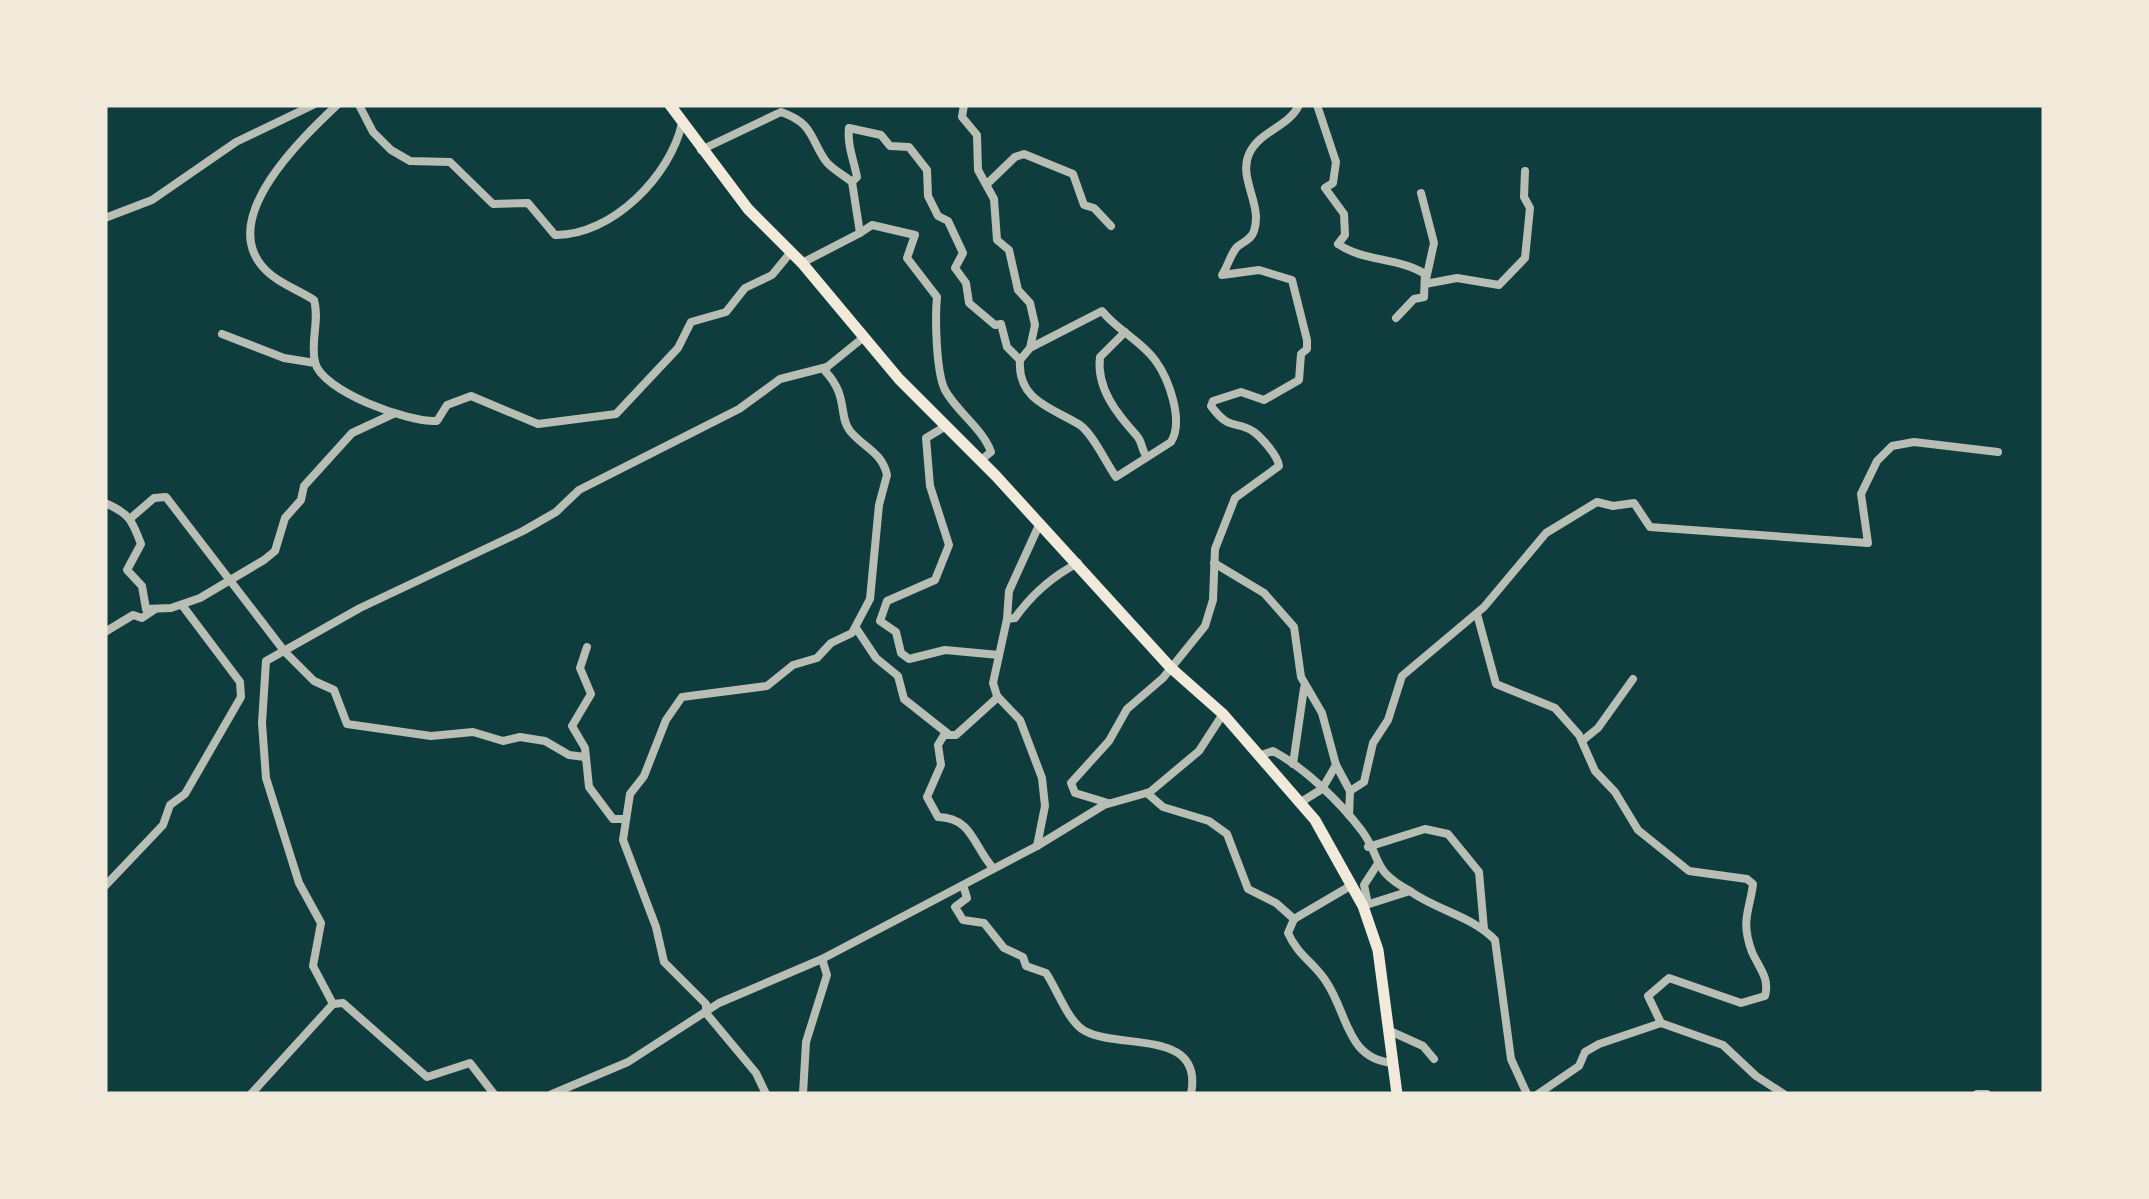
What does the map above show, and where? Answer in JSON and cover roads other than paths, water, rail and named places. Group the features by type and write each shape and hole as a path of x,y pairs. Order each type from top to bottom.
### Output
{"main road":[{"path":"670,105 748,209 802,263 864,338 1078,563 1171,668 1223,714 1301,802 1366,905 1378,950 1397,1094"}],"street":[{"path":"105,218 152,200 236,142 313,105"},
{"path":"336,105 266,186 248,219 251,245 262,266 314,300 315,363 329,383 393,414 438,421 447,405 472,396 538,424 616,414 678,348 691,322 726,312 745,288 772,276 790,252"},
{"path":"359,105 376,136 401,157 450,162 493,204 528,203 555,235 595,224 649,186 674,155 682,123"},
{"path":"964,105 962,117 977,135 978,170 994,199 997,240 1009,250 1018,290 1032,308 1035,328 1030,348"},
{"path":"1108,803 1075,793 1071,783 1109,742 1127,709 1171,668 1205,626 1213,600 1215,549 1235,498 1279,466 1278,457 1253,430 1222,421 1212,406 1213,401 1241,392 1264,400 1299,380 1301,354 1307,349 1292,280 1260,270 1222,275 1238,246 1253,234 1256,224 1255,198 1247,184 1248,156 1266,134 1289,121 1299,105"},
{"path":"1317,105 1336,162 1333,183 1325,188 1344,214 1345,235 1338,244 1356,255 1405,263 1425,274 1424,297 1414,299 1396,318"},
{"path":"701,150 781,112 796,117 819,141 824,159 852,182 860,233"},
{"path":"852,182 857,177 856,157 848,142 850,128 881,134 890,146 910,147 927,170 928,196 938,216 948,222 959,239 963,253 955,268 966,283 968,303 995,325 1001,324 1008,347 1020,360 1025,386 1044,410 1082,426 1116,477 1171,442 1177,413 1157,362 1102,311 1030,348 1020,360"},
{"path":"987,184 1005,163 1024,154 1073,174 1084,205 1094,208 1112,226"},
{"path":"1425,284 1457,278 1499,285 1517,270 1525,258 1530,208 1524,198 1525,170"},
{"path":"1421,193 1434,242 1425,284"},
{"path":"802,263 872,225 916,235 907,258 938,297 934,326 946,391 987,442 991,452 980,460"},
{"path":"1125,332 1100,357 1100,374 1105,394 1139,438 1146,457"},
{"path":"222,334 238,344 315,363"},
{"path":"333,1004 313,966 320,924 300,882 266,778 262,674 266,661 282,649 523,531 556,512 579,490 739,410 780,380 827,367 864,338"},
{"path":"766,1094 763,1082 721,1034 707,1009 664,962 656,927 625,852 623,819 664,724 682,697 767,686 793,665 817,658 856,628 866,611 879,504 887,476 876,452 849,429 839,388 825,371 827,367"},
{"path":"105,503 132,517 140,544 127,570 142,586 146,609 182,605 274,551 285,518 300,500 304,486 352,433 393,414"},
{"path":"948,426 926,438 930,486 949,546 934,580 887,601 880,618 898,635 898,676 904,699 947,733 956,735 998,697"},
{"path":"1350,791 1364,782 1373,742 1388,720 1402,676 1477,614 1546,533 1597,502 1613,506 1634,503 1650,527 1868,543 1861,494 1877,461 1892,446 1914,442 1998,452"},
{"path":"132,517 154,498 166,497 282,649 314,682 334,690 349,725 430,736 473,732 502,741 520,737 546,741 568,755 585,756"},
{"path":"1037,846 1046,806 1042,778 1020,720 998,697 994,683 1009,591 1020,577 1040,523"},
{"path":"1214,562 1264,593 1294,626 1305,692 1294,765 1286,783"},
{"path":"1007,619 1015,618 1022,605 1051,578 1078,563"},
{"path":"105,886 163,825 168,808 192,784 241,697 240,682 182,605"},
{"path":"105,632 133,615 142,618 154,610"},
{"path":"1477,614 1496,684 1555,708 1582,740 1595,772 1615,792 1638,830 1696,876 1742,878 1752,884 1744,914 1748,940 1767,983 1765,996 1741,1003 1668,978 1648,996 1661,1023"},
{"path":"856,628 876,658 898,676"},
{"path":"588,648 580,668 592,694 572,726 585,756 592,792 612,819 623,819"},
{"path":"901,653 909,659 945,650 999,655"},
{"path":"1301,678 1322,714 1336,765 1350,791 1349,815"},
{"path":"1582,740 1598,728 1634,679"},
{"path":"552,1094 628,1062 707,1009 822,959 1037,846 1108,803 1147,793 1199,752 1223,714"},
{"path":"947,733 938,745 941,765 928,804 938,817 970,828 993,868"},
{"path":"1260,755 1273,751 1322,789 1349,815 1376,865 1442,912 1484,929 1494,940 1511,1059 1527,1094"},
{"path":"1301,802 1322,789 1336,765"},
{"path":"1147,793 1163,807 1209,820 1227,834 1248,888 1276,903 1294,919"},
{"path":"1368,847 1425,829 1448,834 1479,872 1484,929"},
{"path":"1376,865 1364,885 1366,905 1410,891"},
{"path":"1352,884 1294,919 1288,933 1293,944 1326,980 1348,1032 1366,1056 1394,1063"},
{"path":"964,885 966,898 955,907 963,920 984,923 1004,948 1023,957 1026,966 1046,972 1080,1029 1105,1038 1171,1046 1184,1058 1190,1094"},
{"path":"804,1094 806,1042 828,975 822,959"},
{"path":"251,1094 333,1004 343,1003 428,1077 470,1063 494,1094"},
{"path":"1538,1094 1579,1066 1585,1052 1661,1023 1723,1045 1772,1091 1784,1094"},
{"path":"1390,1031 1416,1041 1434,1060"},
{"path":"1977,1094 1986,1094"}]}
